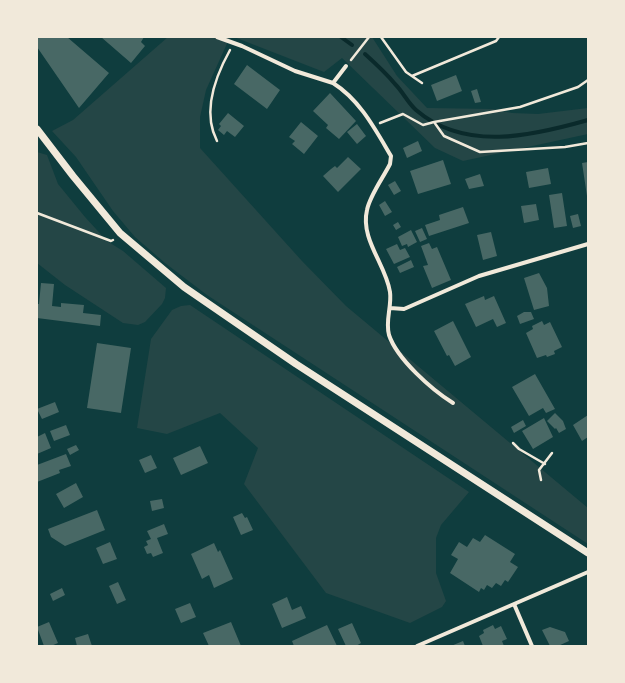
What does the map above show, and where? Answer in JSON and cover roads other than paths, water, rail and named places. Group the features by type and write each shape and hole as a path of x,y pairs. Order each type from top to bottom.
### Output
{"street":[{"path":"217,37 234,43 295,71 333,83 343,89 359,106 373,126 391,156 390,164 367,210 366,222 368,234 390,292 388,324 389,335 394,345 415,372 435,392 453,404"},
{"path":"333,83 346,66"},
{"path":"37,129 72,176 120,233 162,270 216,311 588,553"},
{"path":"390,308 404,309 479,276 588,244"},
{"path":"417,646 588,572"},
{"path":"514,604 532,646"}],"waterway":[{"path":"341,37 352,45"},
{"path":"365,54 388,76 416,110 435,123 456,132 477,136 499,137 522,135 588,120"}]}
